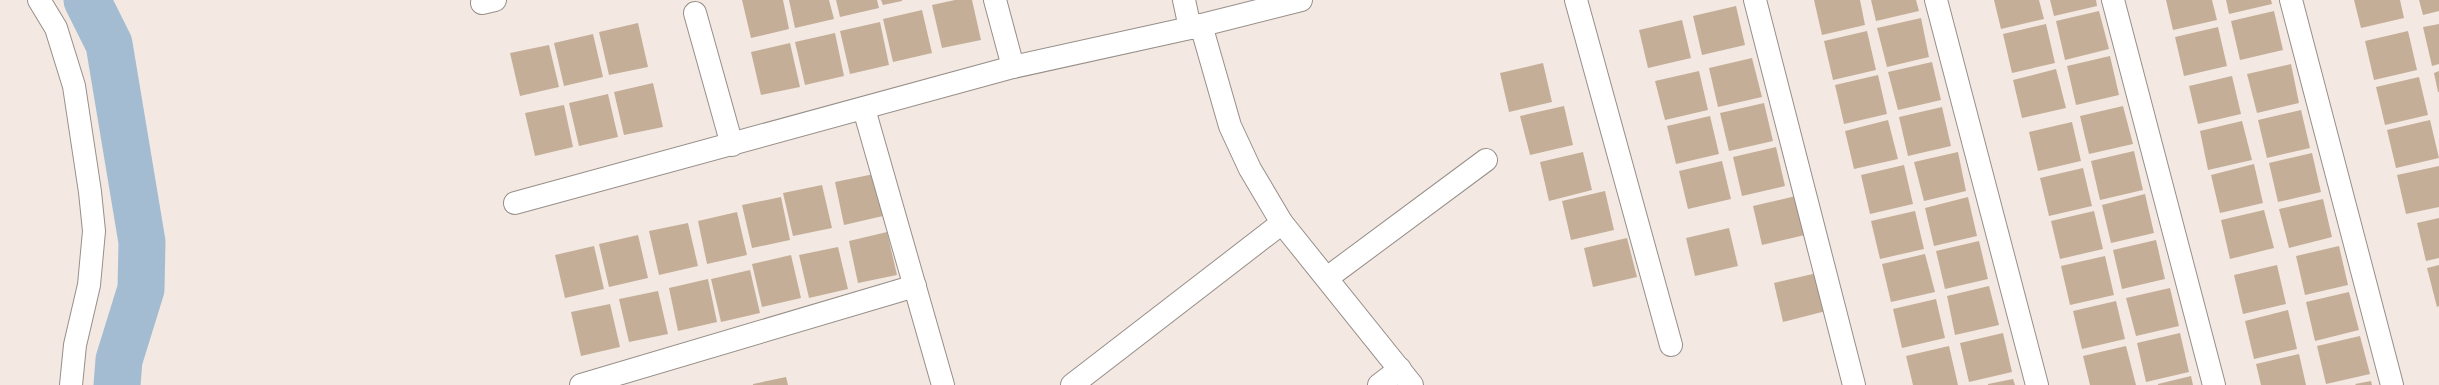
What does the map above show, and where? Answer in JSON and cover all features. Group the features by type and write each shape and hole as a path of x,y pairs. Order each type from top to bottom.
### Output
{"street":[{"path":"39,0 56,28 74,86 90,192 94,231 89,286 75,345 71,385"},
{"path":"995,0 1013,67"},
{"path":"1184,0 1195,26 1230,126 1250,169 1282,223 1406,377 1379,385"},
{"path":"515,203 864,109 1013,67 1195,26 1301,0"},
{"path":"1576,0 1670,345"},
{"path":"1756,0 1854,385"},
{"path":"1936,0 2037,385"},
{"path":"2113,0 2214,385"},
{"path":"2291,0 2392,385"},
{"path":"695,13 732,145"},
{"path":"864,109 943,385"},
{"path":"1327,278 1486,160"},
{"path":"1072,385 1282,223"},
{"path":"581,385 915,286"}],"building":[{"path":"742,0 783,0 789,29 751,38"},
{"path":"789,0 829,0 834,19 795,28"},
{"path":"836,0 877,0 879,8 840,17"},
{"path":"881,0 902,0 902,1 883,5"},
{"path":"955,0 972,0 981,40 942,48 932,5"},
{"path":"1814,0 1860,0 1865,25 1822,35"},
{"path":"1871,0 1916,0 1919,11 1876,21"},
{"path":"1994,0 2039,0 2044,19 2001,29"},
{"path":"2050,0 2096,0 2097,6 2054,16"},
{"path":"2166,0 2212,0 2217,20 2173,30"},
{"path":"2226,0 2271,0 2272,4 2229,14"},
{"path":"2354,0 2400,0 2404,18 2361,28"},
{"path":"2419,0 2439,0 2439,11 2423,15"},
{"path":"1736,6 1745,45 1702,55 1693,16"},
{"path":"922,10 932,53 893,62 883,19"},
{"path":"2099,11 2109,49 2065,60 2056,21"},
{"path":"2274,11 2283,50 2240,60 2231,21"},
{"path":"1921,18 1929,57 1887,67 1877,28"},
{"path":"1682,20 1691,58 1648,68 1639,30"},
{"path":"880,22 889,65 850,74 840,31"},
{"path":"638,23 648,67 609,75 599,32"},
{"path":"2046,24 2055,63 2012,73 2003,34"},
{"path":"2439,24 2439,64 2432,66 2423,27"},
{"path":"2218,27 2227,66 2184,76 2175,37"},
{"path":"1867,31 1876,70 1833,80 1824,41"},
{"path":"2408,31 2417,70 2374,80 2365,41"},
{"path":"835,33 844,76 805,85 795,42"},
{"path":"593,34 603,77 564,86 554,43"},
{"path":"790,43 800,87 761,95 751,52"},
{"path":"549,45 559,87 520,96 510,53"},
{"path":"2110,56 2119,95 2076,105 2067,66"},
{"path":"1752,58 1762,97 1718,107 1709,68"},
{"path":"1932,62 1941,100 1898,110 1888,72"},
{"path":"1543,63 1552,102 1509,112 1500,73"},
{"path":"2291,64 2299,103 2257,113 2247,74"},
{"path":"2056,69 2066,108 2022,118 2013,80"},
{"path":"1699,71 1708,110 1665,120 1655,81"},
{"path":"2439,71 2439,92 2438,92 2434,73"},
{"path":"1878,75 1887,114 1844,124 1835,85"},
{"path":"2232,76 2241,114 2198,124 2189,86"},
{"path":"2419,77 2428,115 2385,125 2376,87"},
{"path":"653,83 663,127 624,135 614,92"},
{"path":"608,94 618,137 579,146 569,103"},
{"path":"1764,103 1773,141 1729,151 1720,113"},
{"path":"564,105 573,147 535,156 525,113"},
{"path":"1564,106 1573,145 1530,155 1520,116"},
{"path":"2123,106 2133,144 2089,154 2080,116"},
{"path":"1942,107 1951,146 1908,156 1899,117"},
{"path":"2301,110 2310,148 2267,158 2258,120"},
{"path":"1710,116 1719,154 1676,164 1667,126"},
{"path":"1888,120 1898,159 1854,169 1845,131"},
{"path":"2430,120 2439,158 2396,168 2387,130"},
{"path":"2242,121 2252,160 2208,170 2200,131"},
{"path":"2072,122 2081,161 2038,171 2029,132"},
{"path":"1776,147 1785,186 1742,196 1733,157"},
{"path":"2134,151 2143,190 2100,200 2091,161"},
{"path":"1583,152 1592,190 1549,201 1540,162"},
{"path":"1958,152 1966,191 1924,201 1914,162"},
{"path":"2312,153 2321,192 2278,202 2269,163"},
{"path":"1722,161 1731,199 1688,209 1679,171"},
{"path":"2254,164 2263,203 2220,213 2211,175"},
{"path":"1904,165 1913,204 1870,214 1861,175"},
{"path":"2439,166 2439,207 2406,214 2397,175"},
{"path":"2083,168 2092,206 2049,216 2040,178"},
{"path":"874,174 883,216 844,225 835,182"},
{"path":"822,185 832,228 793,236 783,193"},
{"path":"1605,191 1614,230 1571,240 1562,201"},
{"path":"2145,194 2154,233 2111,243 2102,205"},
{"path":"1796,196 1805,235 1762,245 1753,206"},
{"path":"781,197 790,240 752,248 742,205"},
{"path":"1968,197 1977,236 1934,246 1925,208"},
{"path":"2323,199 2332,237 2289,248 2279,209"},
{"path":"2264,210 2274,248 2230,259 2221,220"},
{"path":"1915,211 1924,249 1880,259 1871,221"},
{"path":"2094,211 2103,249 2060,259 2051,221"},
{"path":"737,212 747,255 707,264 698,221"},
{"path":"2439,218 2439,258 2426,261 2417,223"},
{"path":"688,223 698,266 659,275 649,231"},
{"path":"1729,228 1738,266 1695,276 1686,238"},
{"path":"887,232 897,275 858,283 849,241"},
{"path":"638,235 648,278 609,287 599,244"},
{"path":"1627,238 1637,277 1593,287 1584,248"},
{"path":"2156,240 2165,279 2122,289 2113,250"},
{"path":"1979,241 1988,279 1945,289 1936,251"},
{"path":"594,246 604,289 565,298 555,255"},
{"path":"2339,246 2348,285 2305,295 2296,256"},
{"path":"838,247 848,289 809,298 799,255"},
{"path":"1925,254 1935,292 1891,302 1882,264"},
{"path":"791,255 801,298 762,307 752,264"},
{"path":"2105,256 2114,295 2070,305 2061,266"},
{"path":"2277,265 2286,304 2243,314 2234,275"},
{"path":"2439,265 2439,306 2437,307 2427,268"},
{"path":"750,270 760,313 721,322 711,279"},
{"path":"1817,273 1826,311 1783,322 1774,283"},
{"path":"708,279 717,322 678,331 669,288"},
{"path":"1989,286 1999,325 1955,335 1947,296"},
{"path":"2170,288 2179,326 2136,336 2126,298"},
{"path":"658,291 668,334 629,342 619,299"},
{"path":"2349,292 2359,330 2315,341 2306,302"},
{"path":"1936,299 1945,338 1902,348 1893,309"},
{"path":"2116,301 2125,339 2082,349 2073,311"},
{"path":"610,304 620,347 581,356 571,312"},
{"path":"2288,310 2297,349 2254,359 2245,321"},
{"path":"2003,333 2012,372 1969,382 1960,343"},
{"path":"2180,333 2189,372 2146,382 2137,343"},
{"path":"2360,336 2370,374 2326,384 2317,346"},
{"path":"1949,346 1958,385 1913,385 1906,356"},
{"path":"2126,346 2136,385 2090,385 2083,356"},
{"path":"2299,354 2306,385 2261,385 2256,364"},
{"path":"2191,376 2193,385 2158,385 2158,384"},
{"path":"786,377 788,385 753,385 753,384"},
{"path":"2013,379 2015,385 1988,385 1988,384"},
{"path":"2371,381 2372,385 2355,384"}],"waterway":[{"path":"87,0 109,44 142,242 141,289 119,360 117,385"}]}
